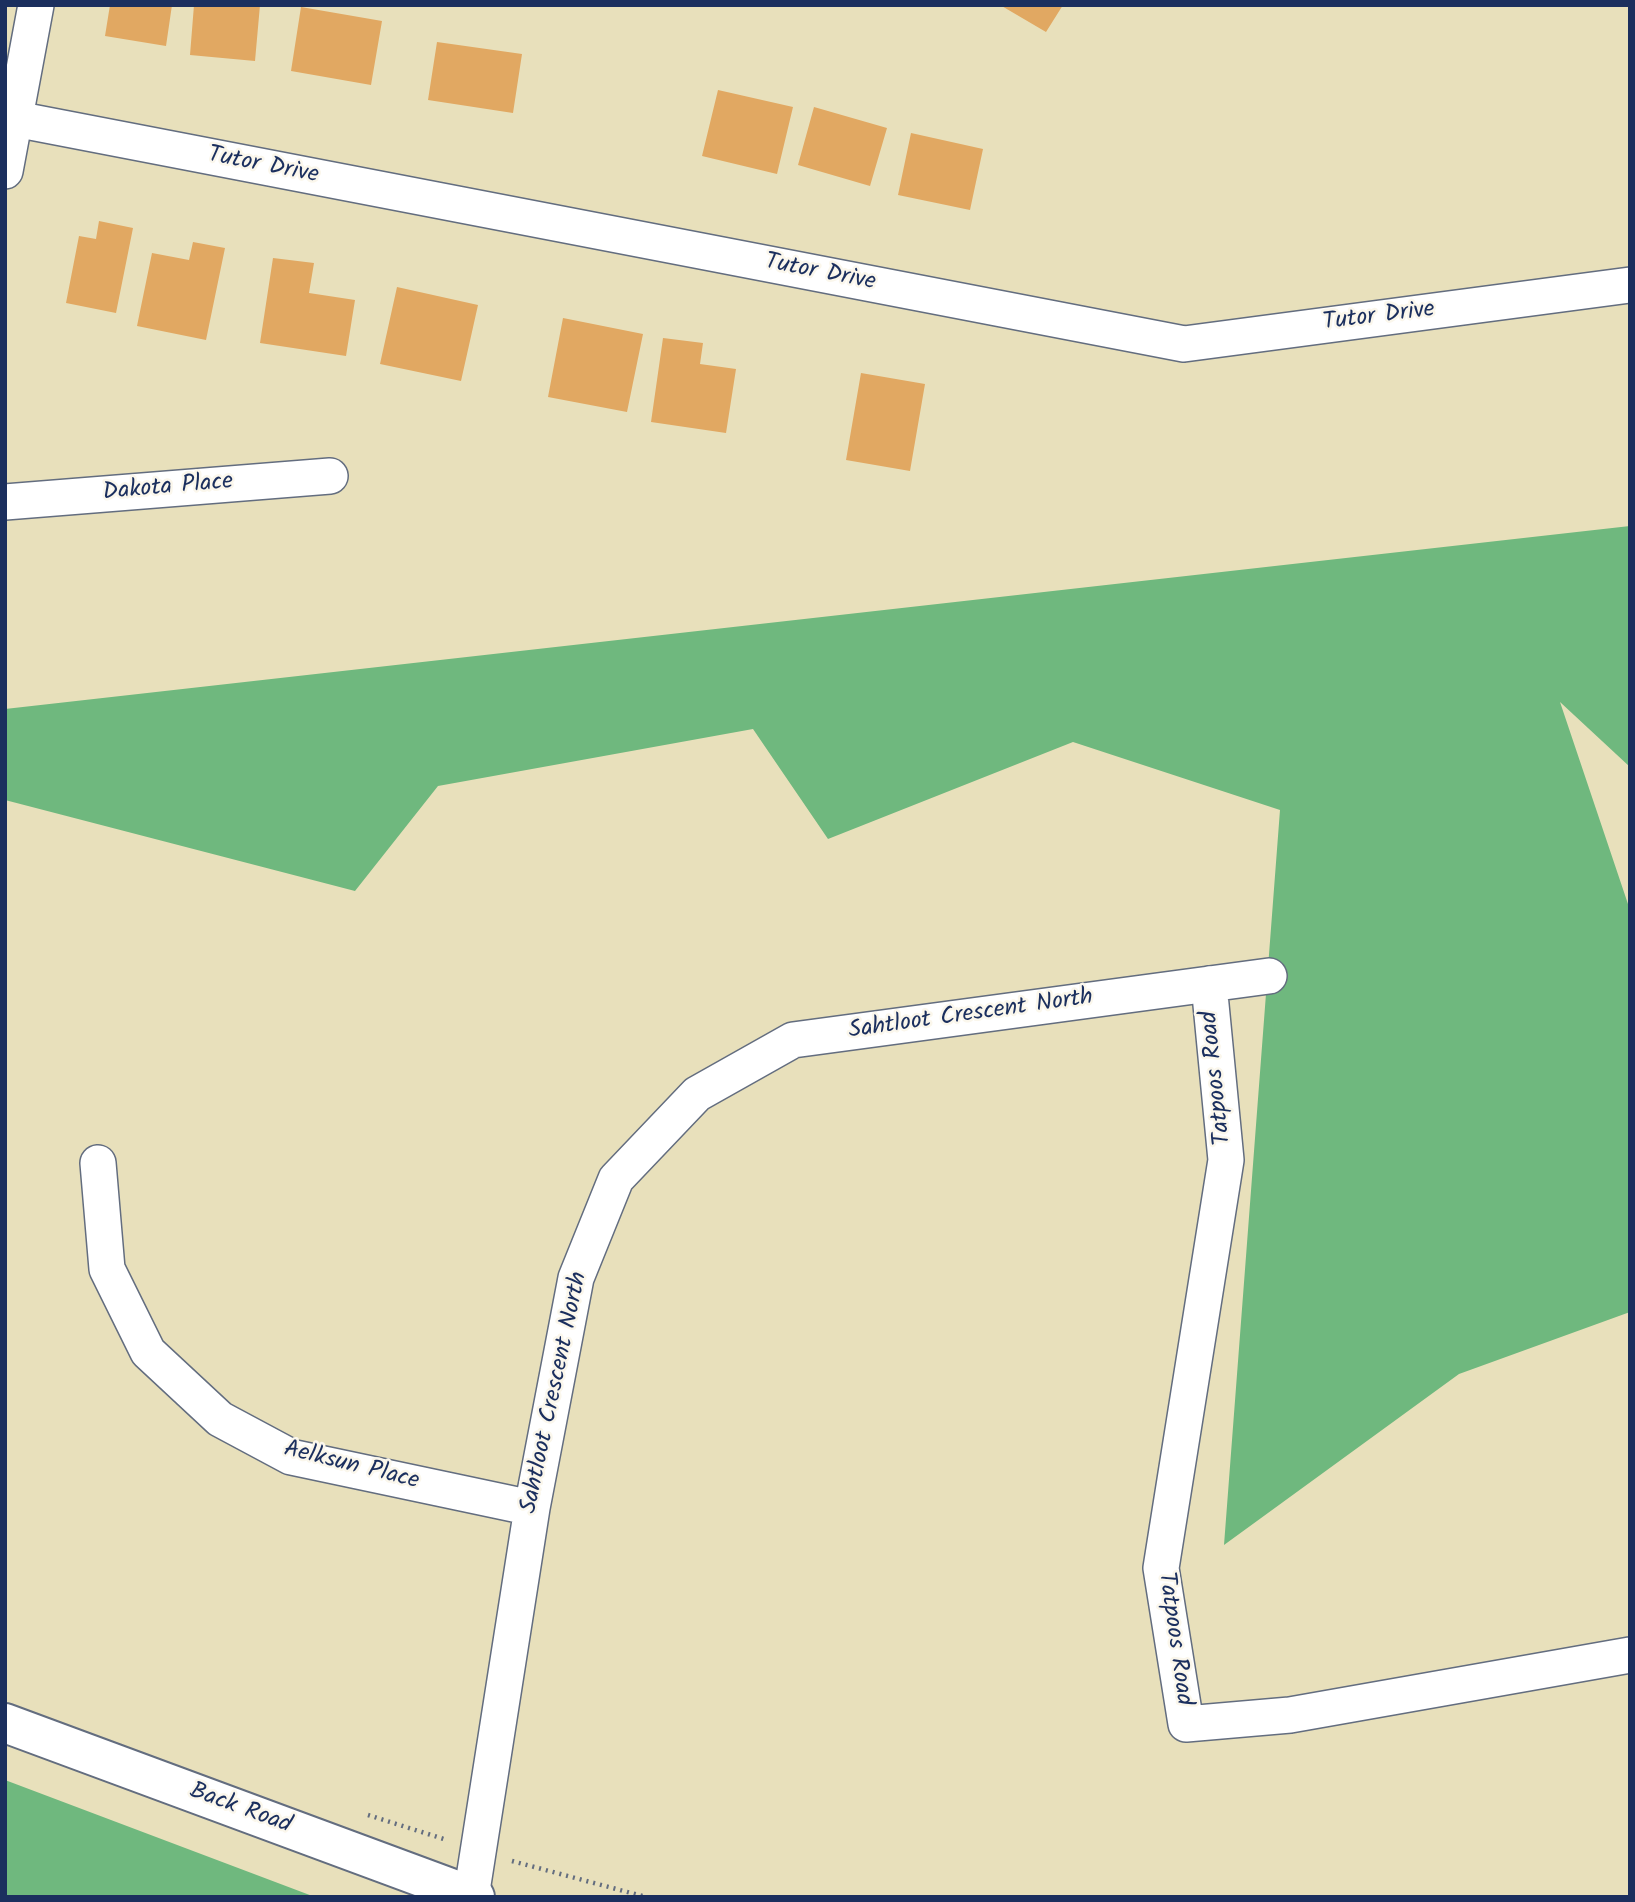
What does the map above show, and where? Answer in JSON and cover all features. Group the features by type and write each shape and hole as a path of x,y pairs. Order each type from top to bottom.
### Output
{"street":[{"path":"5,171 10,118 36,5"},
{"name":"Tutor Drive","path":"10,118 1184,344 1630,285"},
{"name":"Dakota Place","path":"5,502 330,476"},
{"name":"Sahtloot Crescent North","path":"472,1896 532,1508 576,1278 616,1179 697,1094 793,1040 1269,976"},
{"name":"Tatpoos Road","path":"1209,984 1226,1160 1161,1568 1186,1724 1290,1715 1630,1655"},
{"name":"Aelksun Place","path":"98,1163 107,1269 148,1352 220,1419 291,1457 532,1508"},
{"name":"Back Road","path":"5,1723 472,1896"}],"path":[{"path":"479,1850 528,1867 646,1897"}],"green space":[{"path":"1630,526 1630,767 1560,702 1630,910 1630,1312 1459,1374 1224,1545 1280,810 1073,742 828,839 753,729 438,786 355,891 5,800 5,709"},
{"path":"5,1780 315,1897 5,1897"}],"building":[{"path":"110,5 172,5 166,46 105,36"},
{"path":"194,5 260,5 255,61 190,55"},
{"path":"1000,5 1063,5 1046,32"},
{"path":"301,7 382,21 371,85 291,71"},
{"path":"437,42 522,54 513,113 428,100"},
{"path":"718,90 793,107 777,174 702,156"},
{"path":"814,107 887,128 870,186 798,165"},
{"path":"911,133 983,149 970,210 898,195"},
{"path":"99,221 133,228 116,313 66,303 79,236 96,239"},
{"path":"193,242 225,248 206,340 137,326 152,253 189,260"},
{"path":"273,258 314,263 309,293 355,300 346,356 260,343"},
{"path":"397,287 478,305 461,381 380,364"},
{"path":"563,318 643,334 627,412 548,397"},
{"path":"663,338 703,343 700,364 736,369 726,433 651,422"},
{"path":"861,373 925,384 910,471 846,460"}]}
